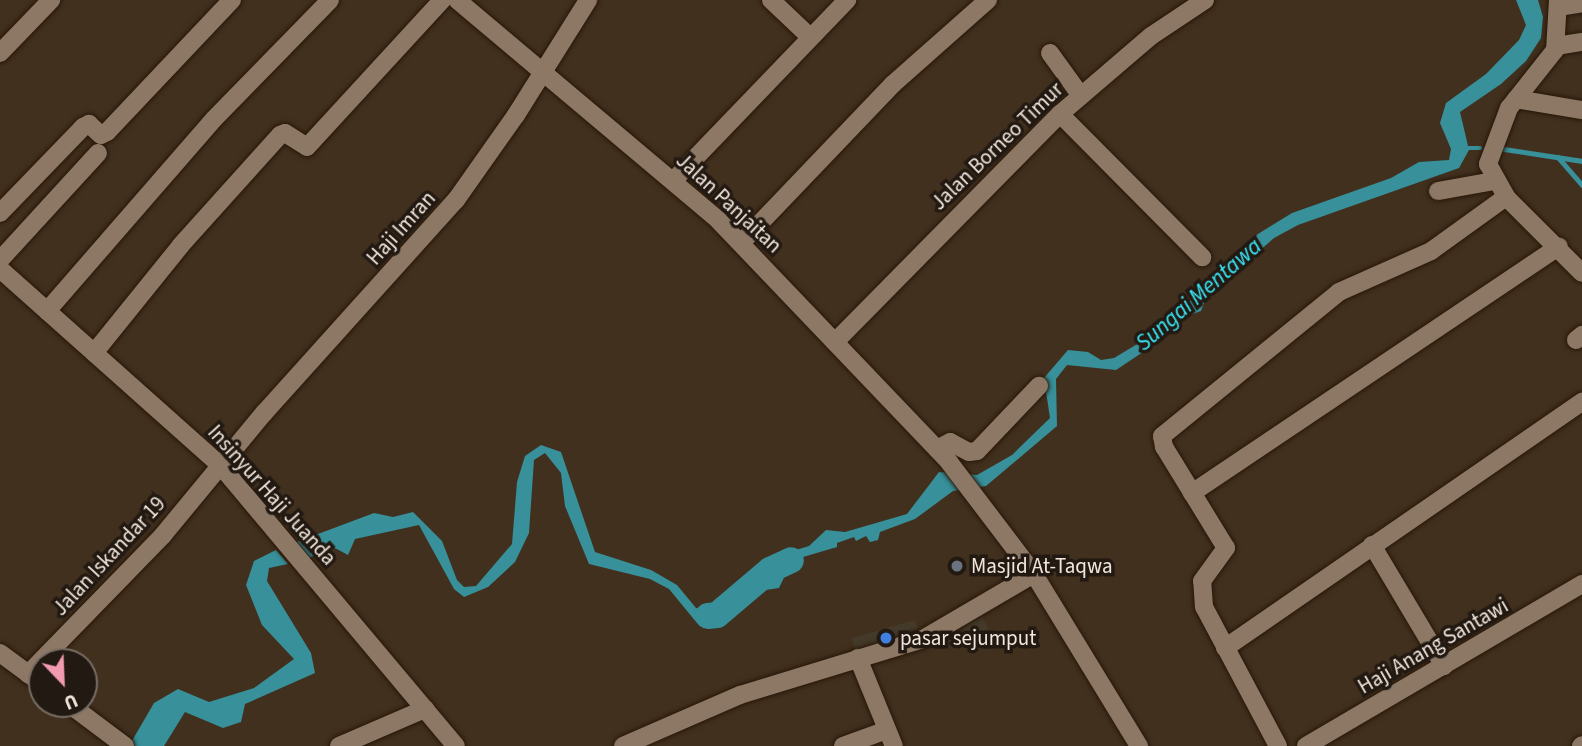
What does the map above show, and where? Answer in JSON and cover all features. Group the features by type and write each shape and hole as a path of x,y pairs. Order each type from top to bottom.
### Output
{"street":[{"path":"0,53 51,0"},
{"path":"0,213 83,127 89,124 101,135 107,132 232,0"},
{"path":"47,311 214,119 330,0"},
{"path":"94,353 181,245 280,135 285,133 307,147 442,0"},
{"name":"Jalan Panjaitan","path":"457,0 674,180 741,243 943,456 1034,574 1139,746"},
{"name":"Haji Imran","path":"219,466 456,200 544,72 589,0"},
{"path":"771,0 809,36"},
{"path":"674,180 809,36 847,0"},
{"path":"741,243 893,84 988,0"},
{"name":"Jalan Borneo Timur","path":"835,342 1060,114 1151,36 1205,0"},
{"path":"1582,3 1558,4 1556,46 1516,99 1490,156 1494,181 1506,197 1559,246 1582,273"},
{"path":"1556,46 1582,42"},
{"path":"1049,53 1081,96"},
{"path":"1516,99 1582,110"},
{"path":"1060,114 1202,257"},
{"path":"0,260 98,153"},
{"path":"1438,191 1494,181"},
{"path":"1278,746 1207,616 1201,587 1226,548 1164,447 1167,431 1339,292 1431,251 1506,197"},
{"path":"1192,493 1559,246"},
{"name":"Insinyur Haji Juanda","path":"4,278 47,311 219,466 307,566 456,746"},
{"path":"943,456 950,442 969,452 977,451 1039,386"},
{"path":"1225,648 1582,402"},
{"name":"Jalan Iskandar 19","path":"62,648 219,466"},
{"path":"1372,545 1444,666"},
{"path":"623,746 740,695 933,635 1034,574"},
{"name":"Haji Anang Santawi","path":"1306,746 1582,584"},
{"path":"0,653 28,674"},
{"path":"843,746 889,739 858,658"},
{"path":"339,746 425,709"},
{"path":"88,718 121,743"}],"shaded area":[{"name":"pasar sejumput","path":"982,617 995,641 975,651 963,627"},
{"name":"pasar sejumput","path":"915,620 920,638 857,656 852,638"}],"water":[{"name":"Sungai Mentawa","path":"1516,0 1538,0 1543,17 1541,38 1526,61 1501,84 1460,112 1469,150 1459,168 1298,225 1274,238 1206,298 1201,311 1173,321 1149,348 1116,370 1067,365 1056,379 1057,426 986,486 953,491 915,519 880,532 878,540 870,542 866,536 856,541 854,537 837,543 837,547 803,557 789,567 779,588 766,590 756,568 763,560 809,546 826,530 845,532 907,514 939,472 977,475 1012,455 1050,418 1044,378 1068,350 1088,352 1101,360 1114,358 1139,343 1203,290 1258,234 1292,213 1391,178 1419,162 1449,160 1451,149 1440,123 1446,103 1486,74 1519,40 1526,25"},
{"path":"541,445 561,452 595,552 651,570 677,585 696,608 711,612 736,593 740,607 724,619 697,623 669,589 650,579 589,564 565,506 561,473 545,453 534,460 529,533 515,562 488,587 464,597 454,589 419,525 355,539 348,555 333,547 307,559 294,543 374,513 393,517 413,512 442,541 457,580 464,587 476,586 512,544 517,482 525,456"},
{"path":"276,550 288,564 269,568 267,581 311,653 315,673 245,704 241,722 223,728 185,712 164,746 129,746 154,703 178,689 209,702 254,688 294,659 262,625 246,585 254,561"}],"waterway":[{"path":"1463,148 1480,148"},
{"path":"1504,149 1582,161"},
{"path":"1558,157 1582,185"},
{"name":"Sungai Mentawa","path":"708,616 717,615 770,570 791,560"}],"place":[{"name":"Masjid At-Taqwa","path":"957,566"},
{"name":"pasar sejumput","path":"886,638"}]}
